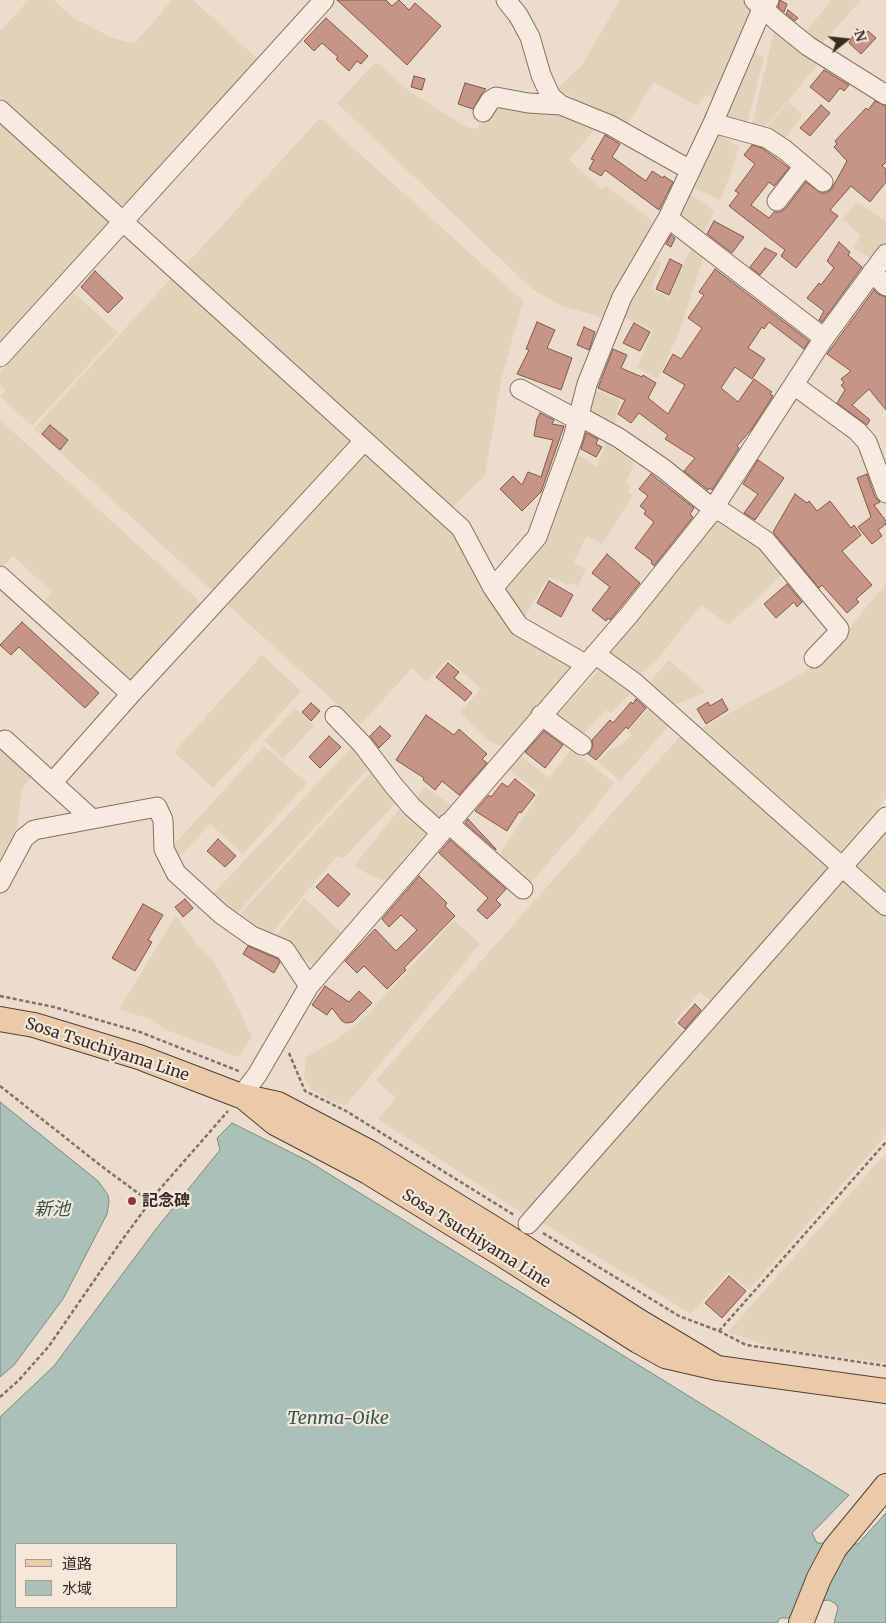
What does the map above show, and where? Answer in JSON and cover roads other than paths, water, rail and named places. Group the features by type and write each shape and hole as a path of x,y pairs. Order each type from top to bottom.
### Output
{"main road":[{"name":"Sosa Tsuchiyama Line","path":"0,1019 34,1025 138,1057 242,1096 278,1104 371,1153 506,1236 640,1322 717,1368 886,1391"},
{"path":"803,1618 819,1578 835,1548 886,1486"}],"street":[{"path":"0,357 324,0"},
{"path":"506,0 518,15 530,37 541,75 551,97 561,105 610,125 690,170"},
{"path":"494,588 538,537 573,438 587,384 622,297 668,218 712,124 762,3 808,46 886,95"},
{"path":"483,112 490,101 496,98 528,103 561,105"},
{"path":"0,110 460,528 494,588 519,626 590,659 635,683 886,906"},
{"path":"712,124 767,138 824,182"},
{"path":"777,201 804,166"},
{"path":"668,218 824,338"},
{"path":"242,1096 257,1075 309,986 629,615 714,508 824,338 886,254"},
{"path":"872,272 886,286"},
{"path":"794,385 856,431 867,442 886,493"},
{"path":"520,388 627,443 714,508 766,541 839,629 838,633 814,658"},
{"path":"52,783 131,694 364,441"},
{"path":"0,576 131,694"},
{"path":"541,715 582,745"},
{"path":"335,716 362,744 412,807 444,828 523,889"},
{"path":"5,740 91,818"},
{"path":"0,883 24,838 34,830 157,807 162,820 164,849 176,874 221,914 252,936 285,950 309,986"},
{"path":"528,1224 886,817"}],"water":[{"name":"新池","path":"0,1102 98,1181 108,1195 109,1202 107,1214 63,1299 14,1365 0,1377"},
{"name":"Tenma-Oike","path":"232,1123 308,1161 849,1495 812,1533 817,1543 858,1544 886,1513 886,1623 834,1623 838,1608 836,1604 829,1600 821,1601 791,1618 780,1618 777,1623 0,1623 0,1417 54,1366 156,1229 220,1150 217,1138"}],"place":[{"name":"記念碑","path":"132,1201"}]}
